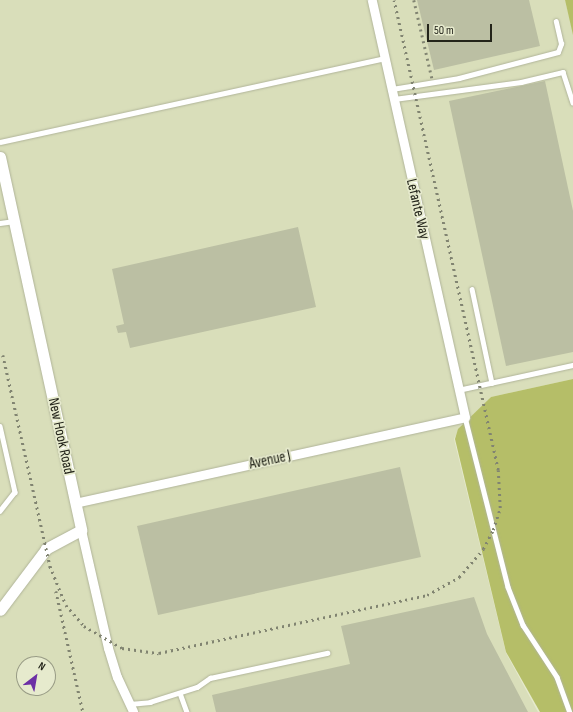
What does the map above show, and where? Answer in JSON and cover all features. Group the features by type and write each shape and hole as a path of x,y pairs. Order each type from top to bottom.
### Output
{"street":[{"name":"Lefante Way","path":"372,0 465,417"},
{"name":"New Hook Road","path":"0,157 3,189 14,221 108,648 131,708"},
{"name":"Avenue J","path":"75,503 465,417"},
{"path":"0,610 46,549 81,530"}],"lane":[{"path":"392,89 459,78 558,52 561,44 556,22"},
{"path":"0,142 385,58"},
{"path":"394,99 521,82 563,72 573,102"},
{"path":"0,223 14,221"},
{"path":"472,289 492,383"},
{"path":"458,390 573,365"},
{"path":"465,417 508,587 523,625 557,677 570,712"},
{"path":"0,426 15,492 0,511"},
{"path":"131,708 197,687 210,678 327,653"},
{"path":"180,692 187,712"}],"shaded area":[{"path":"0,0 565,0 573,33 573,379 491,397 458,431 454,439 506,653 538,712 0,712"}],"green space":[{"path":"565,0 573,0 573,35"},
{"path":"573,379 573,712 540,712 506,652 455,439 458,429 491,397"}],"building":[{"path":"417,0 529,0 540,46 434,70"},
{"path":"545,81 573,211 573,352 506,366 449,101"},
{"path":"298,227 316,307 130,348 126,332 118,333 116,326 124,324 112,269"},
{"path":"400,467 421,557 158,615 137,526"},
{"path":"474,597 487,634 528,712 216,712 212,695 350,664 341,626"}],"railway":[{"path":"50,566 66,605 84,626 122,648 159,653 427,595 459,577 483,549 493,530 500,508 498,470 394,0"},
{"path":"414,0 432,78"},
{"path":"3,355 51,570"},
{"path":"56,591 83,712"}]}
